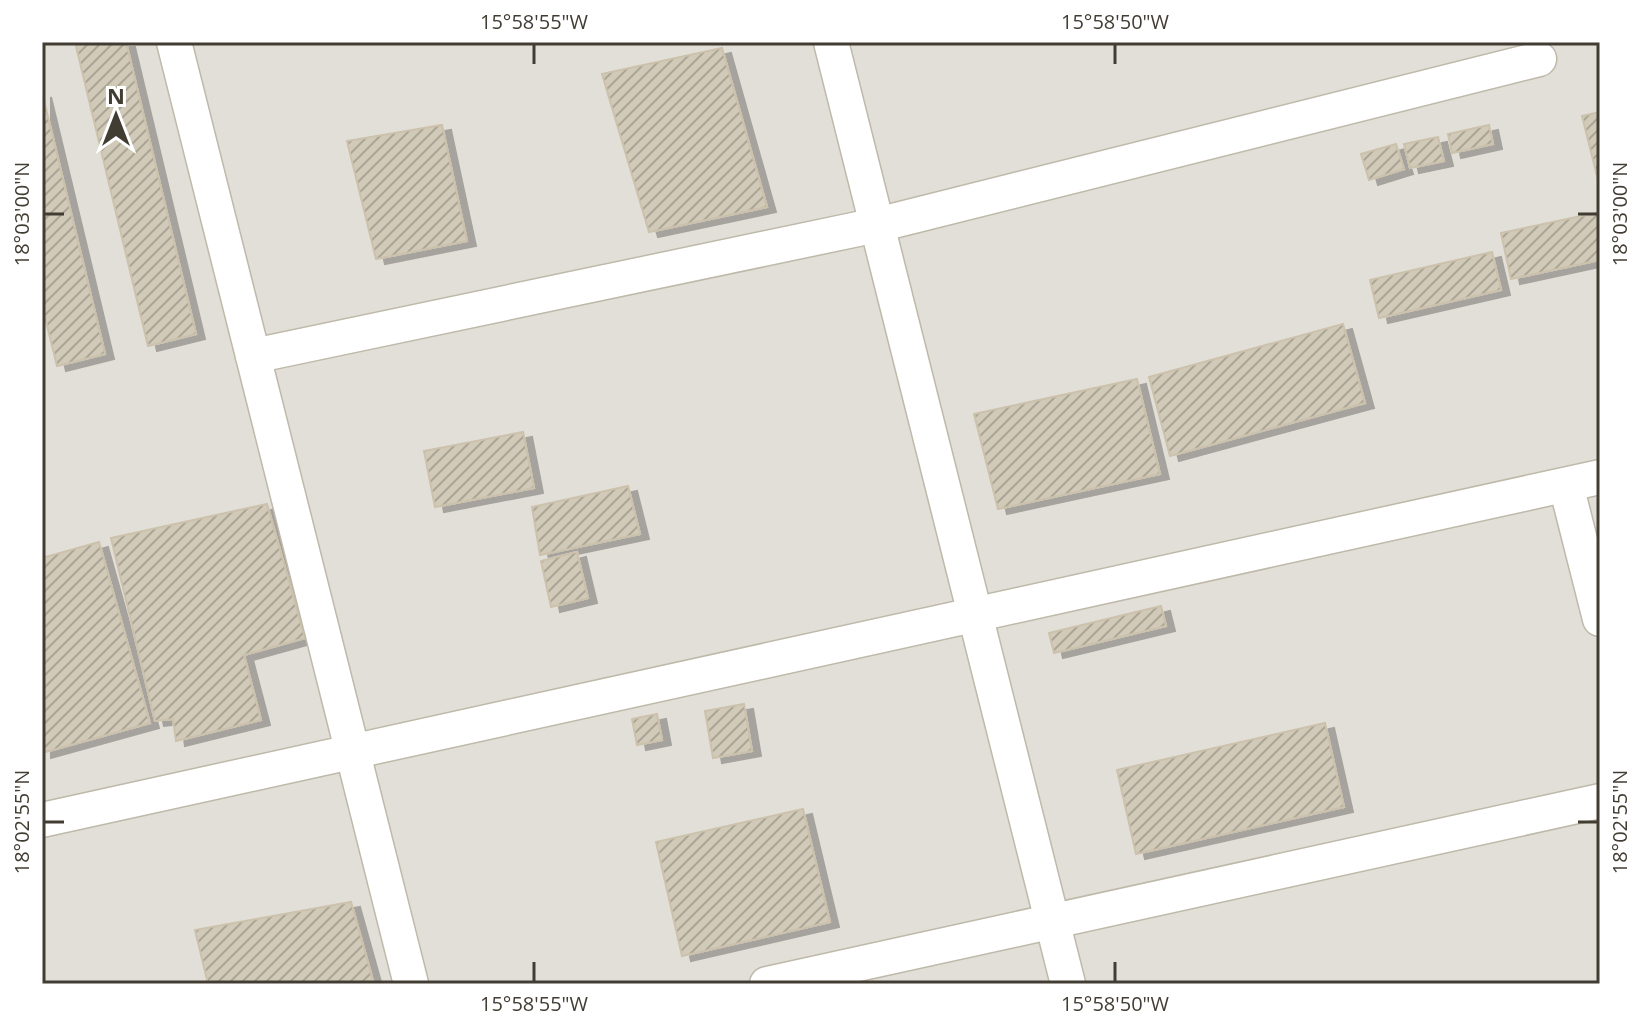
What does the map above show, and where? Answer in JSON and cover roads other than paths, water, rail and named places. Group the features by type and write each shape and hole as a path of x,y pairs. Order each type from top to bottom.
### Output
{"lane":[{"path":"174,42 411,984"},
{"path":"831,42 1068,984"},
{"path":"253,356 877,225 1539,59"},
{"path":"42,820 1600,477"},
{"path":"1566,485 1600,619"},
{"path":"767,984 1600,801"}]}
